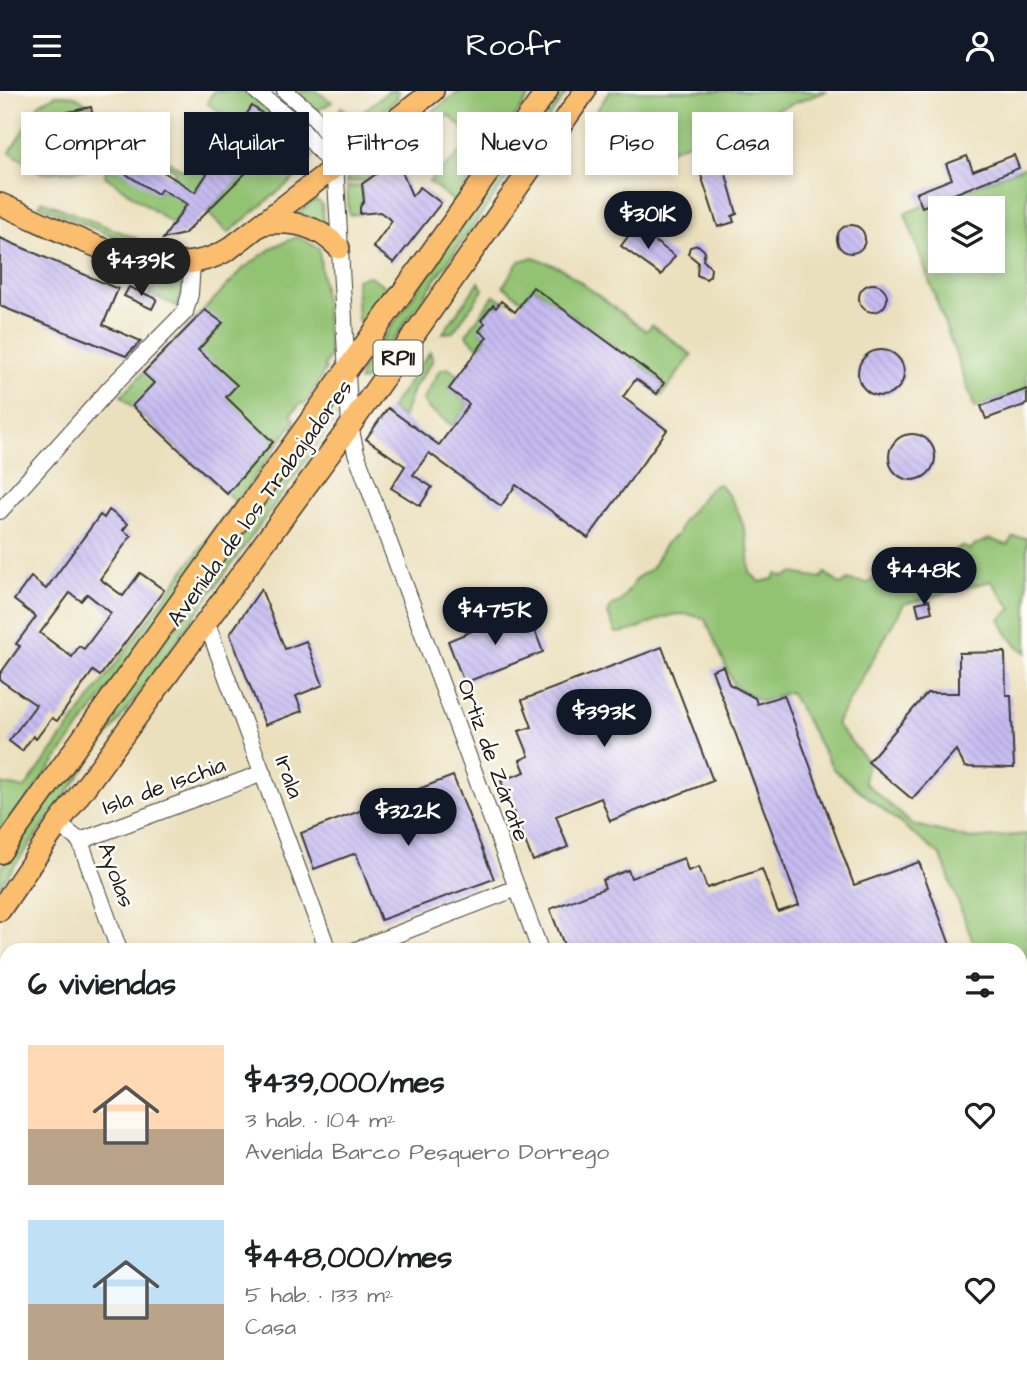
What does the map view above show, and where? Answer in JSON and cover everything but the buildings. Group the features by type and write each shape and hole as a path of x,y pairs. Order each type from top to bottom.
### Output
{"main road":[{"path":"405,112 433,91"},
{"name":"Avenida de los Trabajadores","path":"0,853 547,91"},
{"name":"Avenida de los Trabajadores","path":"0,910 58,824 350,426 585,91"},
{"path":"0,204 138,260 192,264 216,258 323,175"},
{"path":"262,224 281,222 308,226 325,235 339,248"}],"street":[{"path":"256,91 298,125 323,155"},
{"name":"Ortiz de Zárate","path":"285,91 323,127"},
{"name":"Ortiz de Zárate","path":"334,175 350,426 366,484 537,943"},
{"path":"0,512 112,386 185,312 190,294 192,264"},
{"name":"Irala","path":"206,621 325,943"},
{"name":"Isla de Ischia","path":"80,841 263,773"},
{"name":"Ayolas","path":"58,824 80,841 116,943"},
{"path":"374,943 517,888"}],"green space":[{"path":"214,91 245,91 272,112 260,112 252,106 248,112 220,112 207,103"},
{"path":"295,91 316,91 332,102 317,111"},
{"path":"389,91 398,91 397,99 381,112 362,112"},
{"path":"460,91 533,91 518,112 457,112 457,123 449,115 443,119 443,112 432,112"},
{"path":"557,91 568,91 553,112 542,112"},
{"path":"610,91 827,91 771,112 692,112 692,142 678,147 678,112 596,112"},
{"path":"56,95 75,96 93,107 94,112 34,112 39,104"},
{"path":"21,134 21,159 10,152"},
{"path":"457,156 457,175 474,175 455,202 429,182 436,175 443,175 443,169"},
{"path":"170,162 184,170 184,175 206,175 173,224 105,176 137,175 158,194 161,189 172,195 172,178 176,171 170,167"},
{"path":"1027,166 1027,389 975,408 905,213 928,204 928,273 1005,273 1005,196 949,196"},
{"path":"243,175 298,175 228,233 207,212"},
{"path":"348,175 374,175 367,180 346,183"},
{"path":"498,175 509,175 365,380 359,381 361,370"},
{"path":"361,186 363,202 360,214 349,215 347,187"},
{"path":"42,201 138,239 140,243 124,241 39,205"},
{"path":"318,201 322,205 324,227 295,216 312,202"},
{"path":"297,237 319,248 330,357 324,366 326,369 305,405 301,403 291,414 295,421 237,502 242,507 0,836 0,784 25,788 235,501 121,396 244,268 275,246"},
{"path":"533,257 561,268 646,331 652,325 692,355 661,396 657,394 664,383 533,287 523,301 503,286 519,261"},
{"path":"370,276 392,291 363,326 358,320 356,279"},
{"path":"479,282 483,290 453,332 443,333"},
{"path":"155,283 185,285 177,306 149,294"},
{"path":"494,295 506,302 500,302 480,331 487,337 479,348 466,335"},
{"path":"430,352 433,360 413,389 403,418 390,409"},
{"path":"448,368 459,375 449,389 469,404 453,426 429,409 423,400 439,371"},
{"path":"335,407 339,415 0,886 0,870 25,832"},
{"path":"719,484 734,504 746,536 750,573 760,582 773,579 776,574 785,577 792,573 821,578 825,573 841,585 848,580 868,583 879,574 893,575 898,569 910,571 924,561 929,552 939,559 962,546 971,550 974,545 990,539 1007,545 1013,537 1027,538 1027,653 1014,642 1000,619 1012,609 991,581 904,604 836,724 868,762 864,782 912,824 971,839 1027,834 1027,943 973,943 941,856 834,770 790,692 761,701 734,685 705,619 679,614 616,633 608,614 612,605 620,602 638,577 651,569 666,543 678,534 682,522 710,488"}]}
